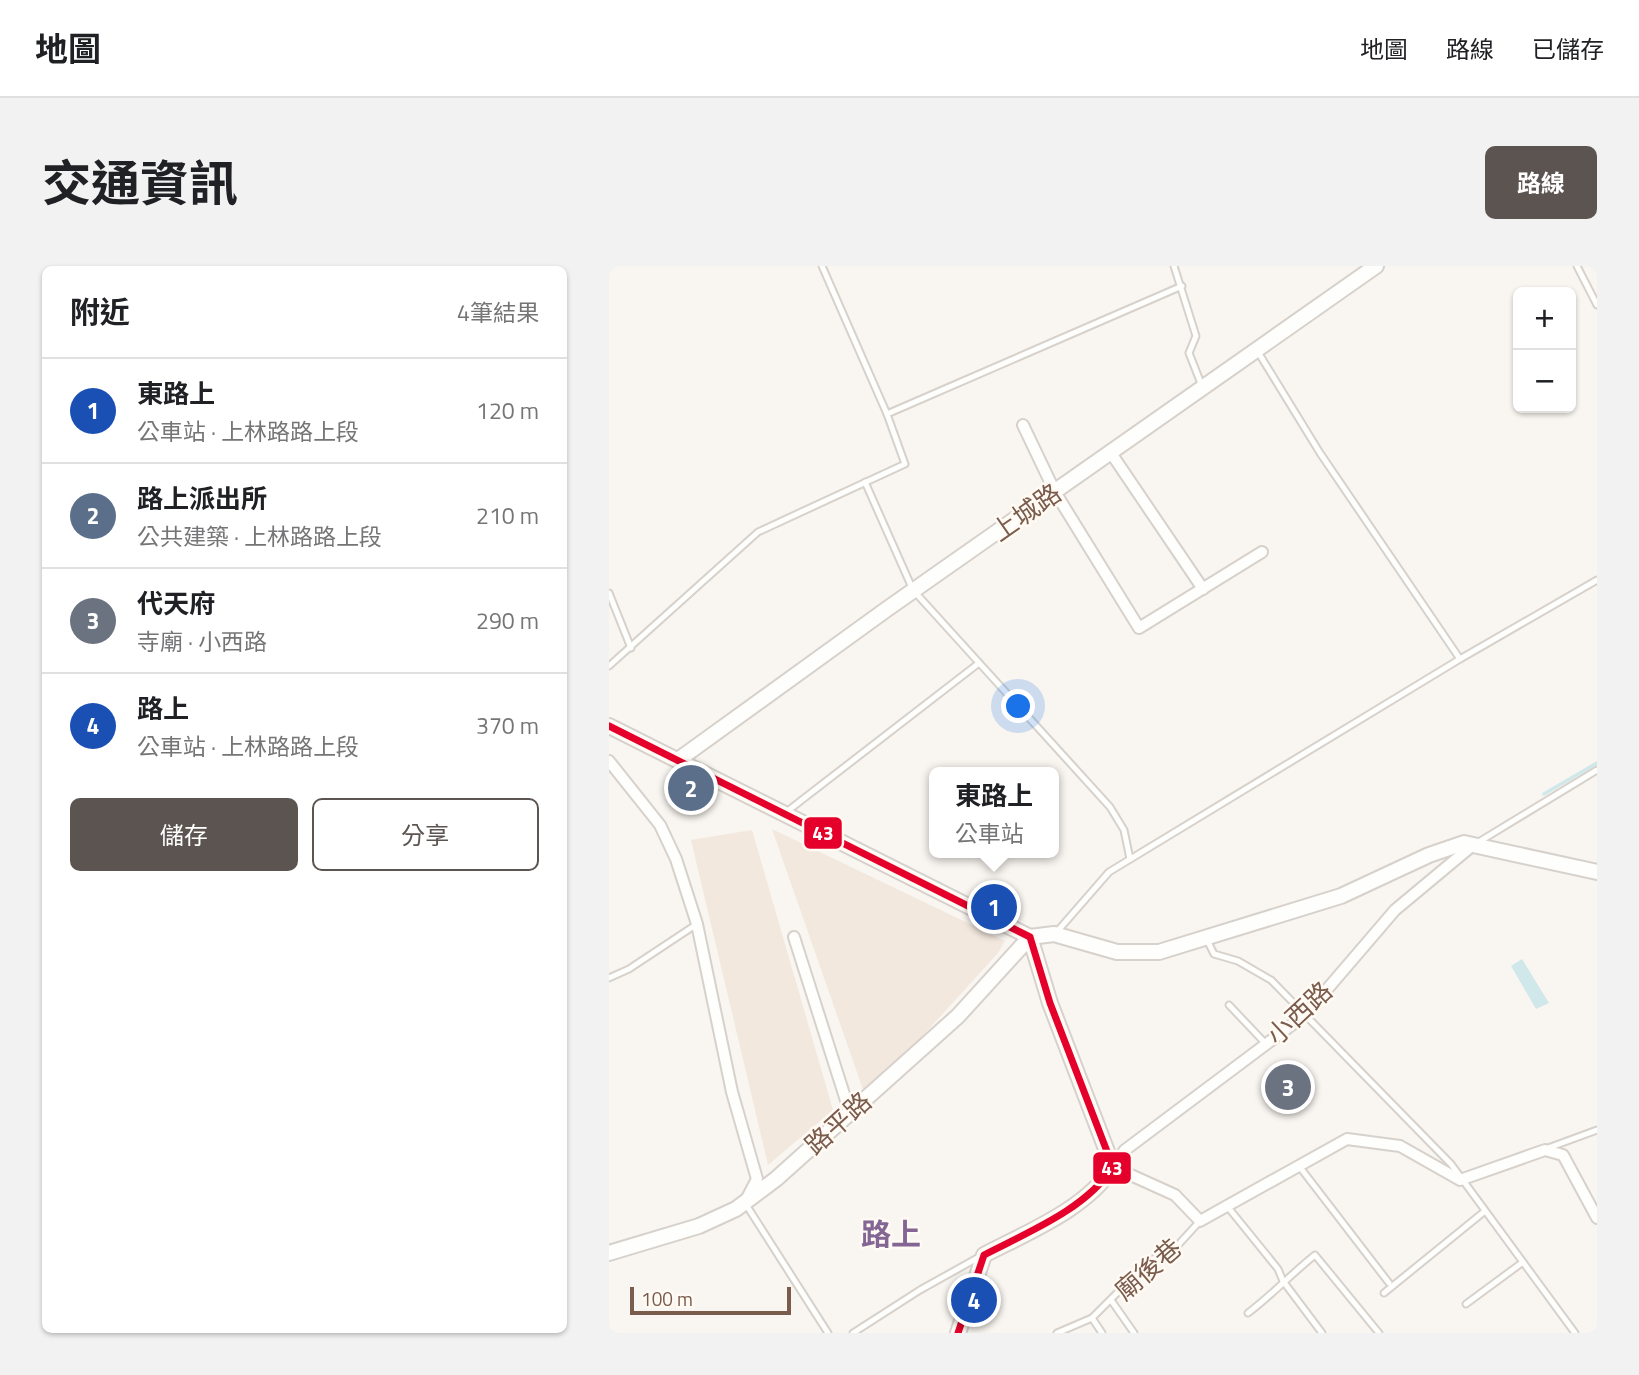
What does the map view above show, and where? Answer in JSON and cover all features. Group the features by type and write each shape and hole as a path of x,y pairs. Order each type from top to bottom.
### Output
{"street":[{"name":"上城路","path":"678,761 913,590 1376,266"},
{"path":"1023,425 1055,492 1139,628 1262,552"},
{"path":"1111,453 1203,589"},
{"path":"609,726 1030,937 1054,934 1117,952 1159,953 1207,940 1341,896 1464,843 1597,873"},
{"path":"609,761 660,825 676,859 697,924 732,1093 757,1179 745,1202"},
{"name":"小西路","path":"1113,1167 1125,1150 1305,1015 1395,910 1473,845"},
{"path":"795,937 850,1113"},
{"path":"1030,937 1051,1003 1113,1167 1175,1195 1201,1221 1347,1139 1400,1146 1460,1180 1545,1150 1563,1155 1597,1218"},
{"name":"路平路","path":"609,1252 699,1226 745,1202 958,1016 1030,937"},
{"path":"958,1333 984,1255 1026,1234 1099,1188 1113,1167"}],"lane":[{"path":"609,666 758,531 905,464 887,414 822,266"},
{"path":"1174,266 1196,336 1189,353 1203,388"},
{"path":"1577,266 1597,305"},
{"path":"887,414 1182,286"},
{"path":"1257,350 1320,453 1460,659"},
{"path":"865,482 913,590 1110,807 1124,830 1130,859"},
{"path":"1054,934 1108,872 1460,659 1597,580"},
{"path":"609,593 631,648"},
{"path":"784,813 979,663"},
{"path":"1473,845 1597,770"},
{"path":"609,978 629,969 697,924"},
{"path":"1207,940 1215,954 1238,961 1271,980 1442,1155 1575,1333"},
{"path":"1229,1005 1266,1044"},
{"path":"1545,1150 1597,1130"},
{"path":"1299,1166 1389,1283"},
{"path":"745,1202 828,1333"},
{"path":"1227,1206 1278,1269 1283,1281 1322,1333"},
{"path":"1384,1293 1485,1211"},
{"name":"廟後巷","path":"1057,1333 1092,1318 1148,1262 1178,1245 1201,1221"},
{"path":"853,1333 920,1290 984,1255"},
{"path":"1248,1312 1277,1291 1283,1281 1315,1255 1379,1333"},
{"path":"1466,1304 1523,1262"},
{"path":"1111,1300 1134,1333"},
{"path":"1092,1318 1101,1333"}],"shaded area":[{"path":"772,829 1005,941 998,953 866,1098"},
{"path":"752,830 833,1110 768,1165 691,840"}],"water":[{"path":"1522,959 1549,1003 1536,1009 1511,966"}],"waterway":[{"path":"1544,794 1597,763"}],"transit line":[{"name":"43","path":"609,726 1030,937 1050,1003 1113,1167 1102,1182 1072,1207 984,1255 958,1333"}],"place":[{"name":"路上派出所","path":"691,788"},
{"name":"東路上","path":"994,907"},
{"name":"代天府","path":"1288,1087"},
{"name":"路上","path":"974,1300"}],"district":[{"name":"路上","path":"891,1234"}]}
